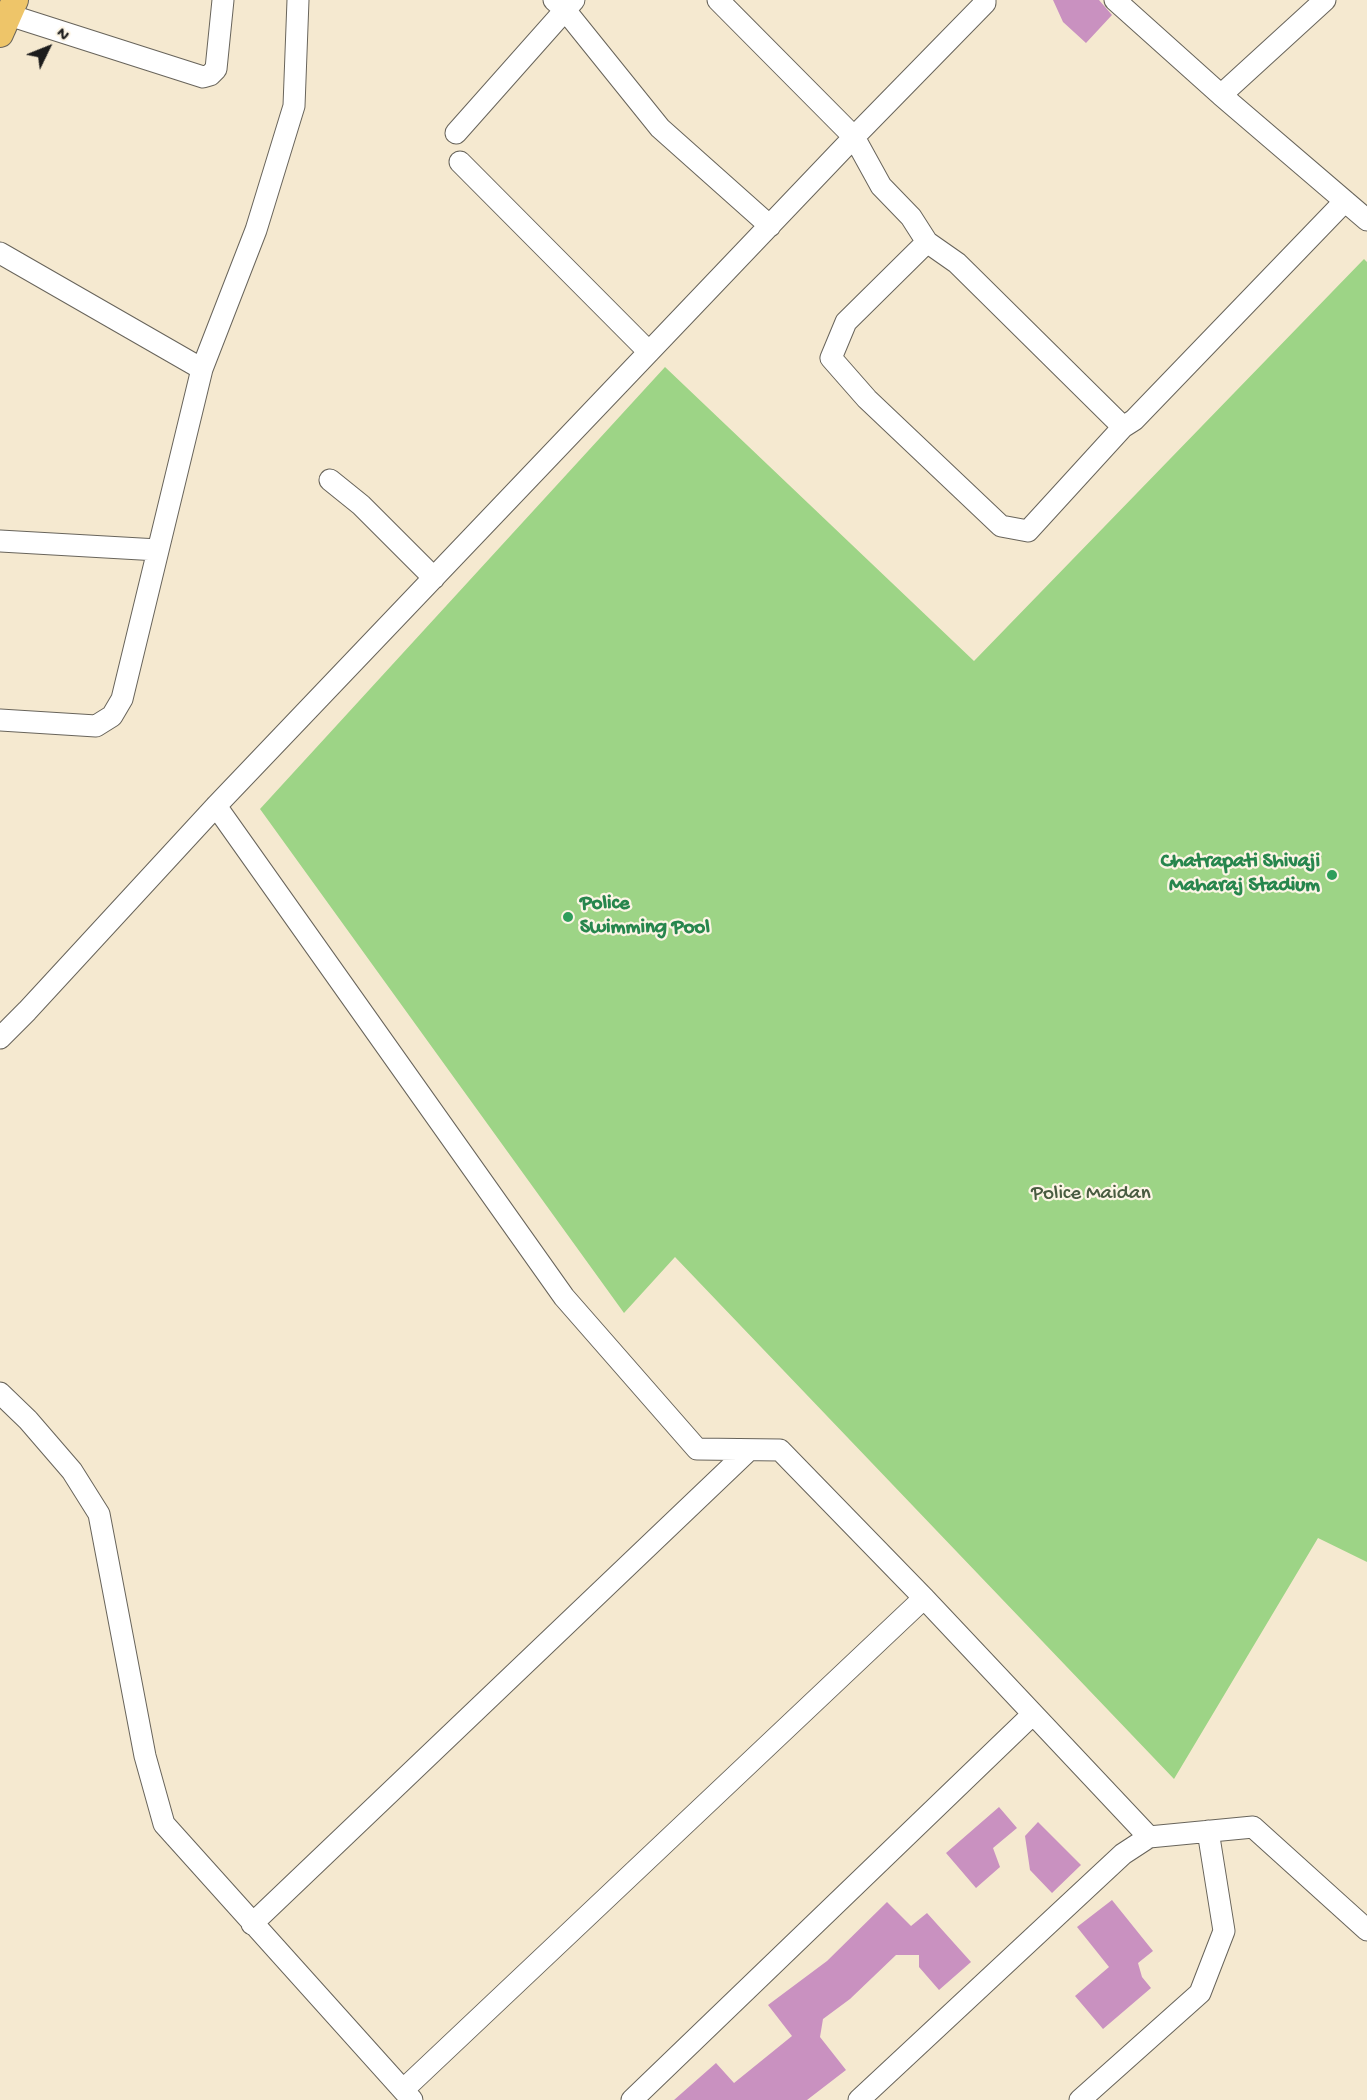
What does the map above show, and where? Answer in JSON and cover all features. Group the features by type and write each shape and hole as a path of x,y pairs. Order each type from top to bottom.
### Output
{"street":[{"path":"8,16 203,77 210,75 216,69 223,0"},
{"path":"0,720 96,726 112,716 125,689 202,369 256,230 294,106 298,0"},
{"path":"718,0 854,137 881,186 910,217 927,242 957,263 1123,427"},
{"path":"0,1038 216,806 854,137 985,3 985,0"},
{"path":"1115,0 1221,95 1367,220"},
{"path":"1221,95 1325,0"},
{"path":"456,133 564,3 660,128 770,226"},
{"path":"460,162 649,352"},
{"path":"927,242 846,322 831,358 867,399 1001,526 1028,531 1123,427 1134,420 1345,201"},
{"path":"0,253 202,369"},
{"path":"330,480 361,505 434,578"},
{"path":"0,541 158,550"},
{"path":"216,806 564,1298 697,1449 780,1450 924,1598 1149,1837"},
{"path":"0,1393 28,1419 72,1471 99,1514 144,1756 164,1824 408,2095 924,1598"},
{"path":"252,1924 748,1451"},
{"path":"632,2100 1034,1714"},
{"path":"859,2100 1123,1854 1149,1837 1253,1827 1367,1930"},
{"path":"1080,2100 1200,1993 1224,1931 1208,1831"}],"green space":[{"name":"Police Maidan","path":"1364,259 1367,262 1367,1562 1318,1538 1174,1779 675,1257 624,1313 260,809 665,367 974,661"}],"building":[{"path":"1053,0 1099,0 1112,15 1086,43 1063,22"},
{"path":"999,1807 1017,1828 993,1848 1000,1867 976,1888 946,1853"},
{"path":"1038,1822 1081,1865 1052,1893 1030,1870 1025,1836"},
{"path":"1112,1900 1153,1951 1138,1963 1142,1977 1151,1988 1103,2029 1075,1996 1109,1967 1077,1927"},
{"path":"887,1902 911,1926 927,1913 971,1962 939,1990 919,1967 919,1955 896,1955 850,1999 823,2019 820,2037 846,2070 807,2100 674,2100 716,2063 734,2083 792,2036 768,2005 827,1961"}],"place":[{"name":"Chatrapati Shivaji Maharaj Stadium","path":"1332,875"},
{"name":"Police Swimming Pool","path":"568,917"}]}
